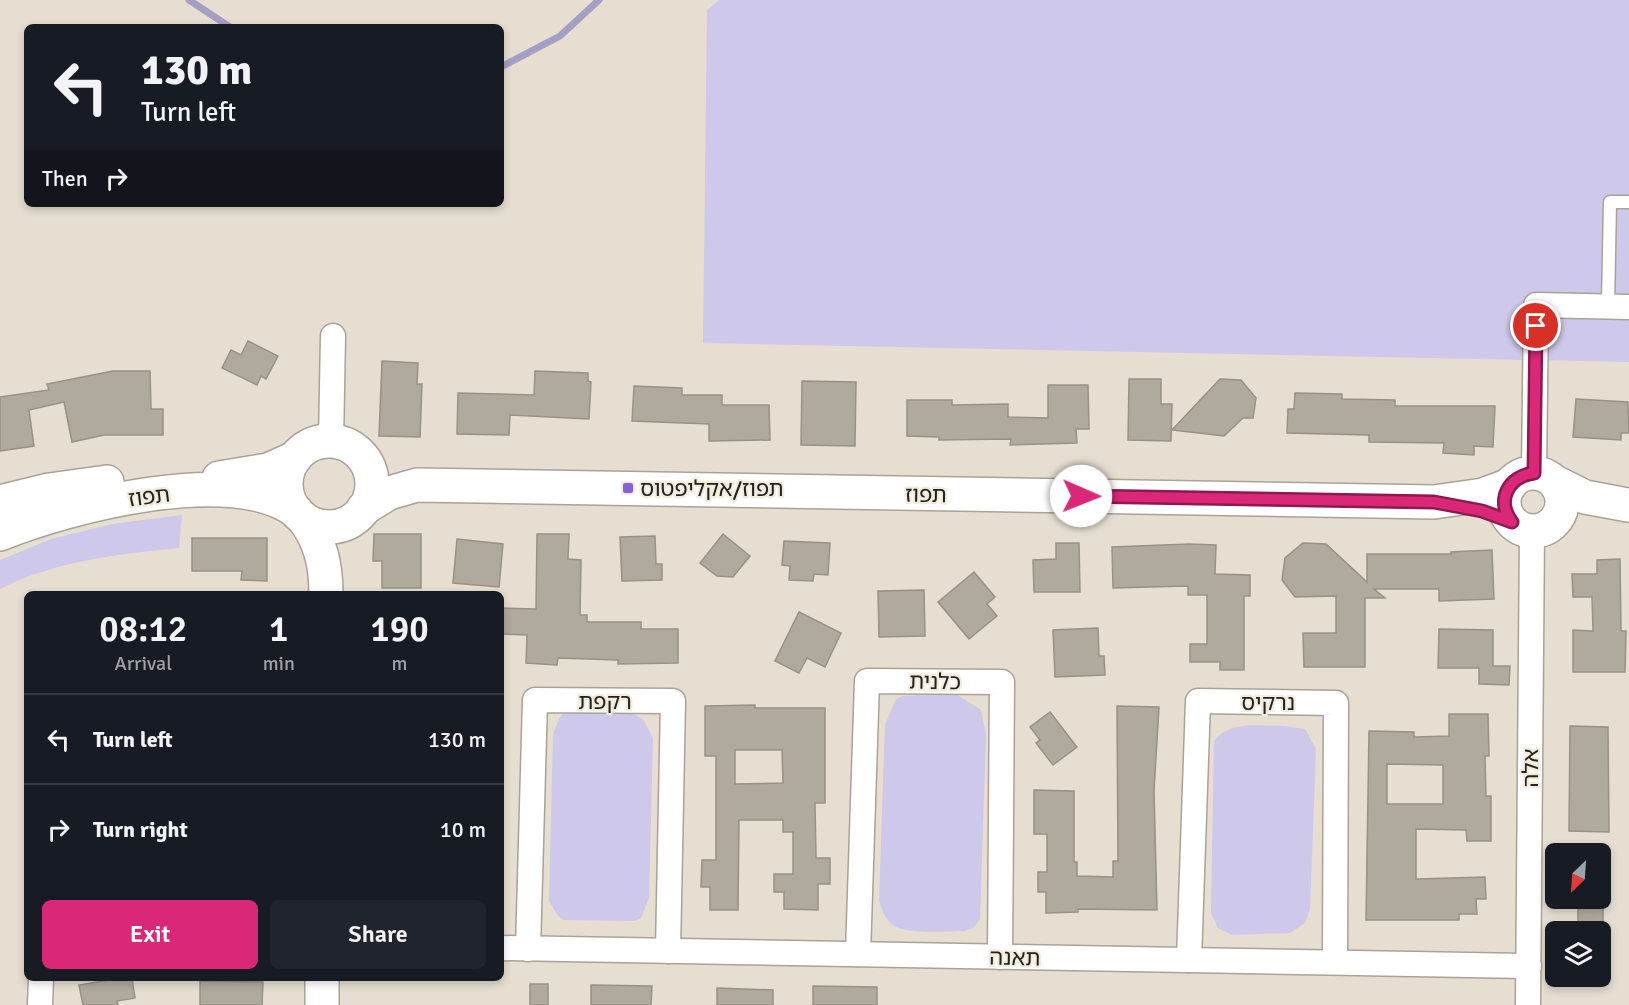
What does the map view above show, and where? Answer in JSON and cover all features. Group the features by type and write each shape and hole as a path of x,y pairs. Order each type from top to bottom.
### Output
{"street":[{"path":"1533,480 1536,305 1618,306"},
{"path":"331,441 333,336"},
{"path":"331,441 347,445 364,460 369,469 372,485 361,512 337,545 326,583 319,544 289,498 286,482 295,458 307,447 331,441"},
{"name":"תפוז","path":"0,502 49,490 99,483 232,477 268,470 295,458"},
{"name":"תפוז","path":"364,460 391,476 417,485"},
{"path":"1533,480 1585,497 1628,505"},
{"path":"1533,480 1504,501 1506,512 1533,524 1580,512 1628,505"},
{"path":"1533,480 1561,492 1562,503 1533,524"},
{"name":"תפוז","path":"361,512 389,493 417,485 1434,502 1483,495 1533,480"},
{"name":"תפוז","path":"0,534 92,505 183,492 252,492 275,499 300,515"},
{"name":"תפוז","path":"1434,502 1533,524"},
{"path":"300,515 319,525 336,526 361,512"},
{"name":"אלה","path":"1528,1005 1533,524"},
{"name":"כלנית","path":"858,954 867,681 1002,682 1000,957"},
{"name":"רקפת","path":"528,949 535,700 673,701 668,951"},
{"name":"נרקיס","path":"1189,960 1198,702 1336,703 1335,962"},
{"name":"תאנה","path":"504,948 1529,966"},
{"path":"40,1005 41,981"},
{"path":"322,981 322,1005"}],"lane":[{"path":"1618,306 1610,202 1629,202"}],"shaded area":[{"path":"719,0 1629,0 1629,362 703,343 707,10"},
{"path":"182,515 179,548 110,556 65,565 21,579 0,589 0,560 51,539 112,524"},
{"path":"956,694 981,710 986,734 980,919 973,928 965,931 907,930 890,923 879,900 885,725 896,699 902,696"},
{"path":"625,710 643,719 653,738 649,898 641,918 635,921 564,920 558,916 549,901 553,734 563,714"},
{"path":"1284,726 1305,729 1316,749 1310,909 1305,923 1290,933 1232,935 1218,928 1211,913 1214,741 1221,734 1237,727"}],"building":[{"path":"248,341 278,356 266,379 261,376 257,385 222,368 231,350 241,355"},
{"path":"382,361 418,363 417,384 422,384 420,437 379,436"},
{"path":"113,371 150,371 151,409 163,409 163,435 104,435 72,442 64,402 29,410 34,446 0,451 0,397 49,390 47,384"},
{"path":"535,371 588,373 588,381 591,382 589,419 510,415 509,435 457,434 458,393 534,395"},
{"path":"1129,379 1161,379 1161,404 1172,404 1171,441 1128,440"},
{"path":"1220,379 1241,380 1256,398 1253,418 1243,418 1224,436 1172,430"},
{"path":"802,381 856,382 855,446 801,445"},
{"path":"1048,385 1088,385 1089,429 1076,429 1077,443 1010,445 1011,439 939,440 939,437 907,436 907,400 952,400 952,405 1008,404 1008,417 1048,418"},
{"path":"634,386 682,388 682,395 722,395 722,405 769,405 770,440 709,441 709,424 632,421"},
{"path":"1295,393 1342,394 1342,399 1395,400 1395,406 1495,406 1493,447 1474,446 1474,455 1443,453 1444,443 1369,442 1369,435 1287,433 1288,409 1294,409"},
{"path":"1576,399 1628,402 1629,433 1621,433 1621,440 1573,437"},
{"path":"374,534 421,534 421,588 382,588 382,561 373,561"},
{"path":"537,534 569,534 568,559 581,560 580,615 587,615 587,622 641,622 641,629 678,629 678,663 618,664 618,660 558,658 557,665 526,663 527,635 504,634 504,608 536,609"},
{"path":"723,534 750,556 733,577 717,576 700,563"},
{"path":"655,536 656,564 662,564 662,580 622,581 620,537"},
{"path":"192,538 267,538 267,581 241,580 242,571 192,571"},
{"path":"457,539 503,544 499,587 453,583"},
{"path":"784,541 830,543 828,575 814,574 813,581 789,580 790,566 782,565"},
{"path":"1056,543 1079,543 1080,592 1034,592 1033,560 1056,559"},
{"path":"1303,543 1326,544 1367,582 1367,554 1451,554 1451,552 1492,550 1494,599 1439,601 1439,589 1374,589 1385,598 1365,598 1365,667 1304,667 1303,633 1336,633 1336,596 1295,597 1282,580 1285,558"},
{"path":"1216,545 1215,574 1250,575 1250,596 1244,596 1244,670 1220,670 1220,662 1190,662 1190,644 1207,644 1207,595 1188,595 1188,586 1113,588 1112,547"},
{"path":"1620,559 1621,631 1626,631 1625,672 1573,672 1573,630 1593,631 1592,597 1573,597 1572,574 1597,574 1597,560"},
{"path":"974,572 995,597 987,604 997,616 969,639 938,602"},
{"path":"924,590 925,636 879,637 878,591"},
{"path":"799,612 841,633 825,667 807,658 799,673 775,661"},
{"path":"1098,628 1099,656 1104,656 1105,675 1055,677 1053,630"},
{"path":"1439,629 1493,630 1493,666 1510,666 1509,685 1479,684 1479,668 1438,668"},
{"path":"755,705 755,708 825,708 825,803 815,803 816,858 830,858 830,884 818,884 818,910 784,909 784,892 774,892 774,874 793,874 793,832 783,832 783,820 739,820 738,910 710,910 710,887 701,887 702,860 716,860 716,756 705,756 705,706","holes":["735,750 782,750 783,783 735,784"]},
{"path":"1117,706 1159,707 1154,791 1157,910 1078,909 1078,912 1046,913 1046,892 1038,892 1038,872 1047,872 1047,834 1034,834 1034,790 1074,791 1074,862 1077,862 1077,876 1113,877 1113,861 1118,861"},
{"path":"1050,712 1077,747 1053,765 1036,743 1040,740 1030,727"},
{"path":"1449,714 1488,714 1489,756 1485,756 1486,796 1491,796 1491,841 1467,841 1466,830 1416,829 1416,879 1485,877 1486,899 1476,899 1477,914 1459,914 1459,920 1366,920 1369,731 1414,732 1414,737 1449,736","holes":["1387,764 1443,765 1443,804 1387,804"]},
{"path":"1570,726 1608,727 1609,832 1569,831"},
{"path":"1578,909 1603,909 1603,921 1578,921"},
{"path":"102,981 132,981 135,998 117,1001 118,1005 83,1005 79,985"},
{"path":"200,981 263,982 262,1005 200,1005"},
{"path":"530,984 548,984 548,1005 530,1005"},
{"path":"591,985 652,986 651,1005 591,1005"},
{"path":"813,986 877,987 877,1005 813,1005"},
{"path":"717,988 773,990 773,1005 717,1005"}],"waterway":[{"path":"189,0 225,24"},
{"path":"504,65 560,36 599,0"}],"place":[{"name":"תפוז/אקליפטוס","path":"628,488"}],"route":[{"path":"1081,496 1434,502 1482,511 1512,522 1504,507 1507,490 1518,477 1534,473 1536,326"}]}
